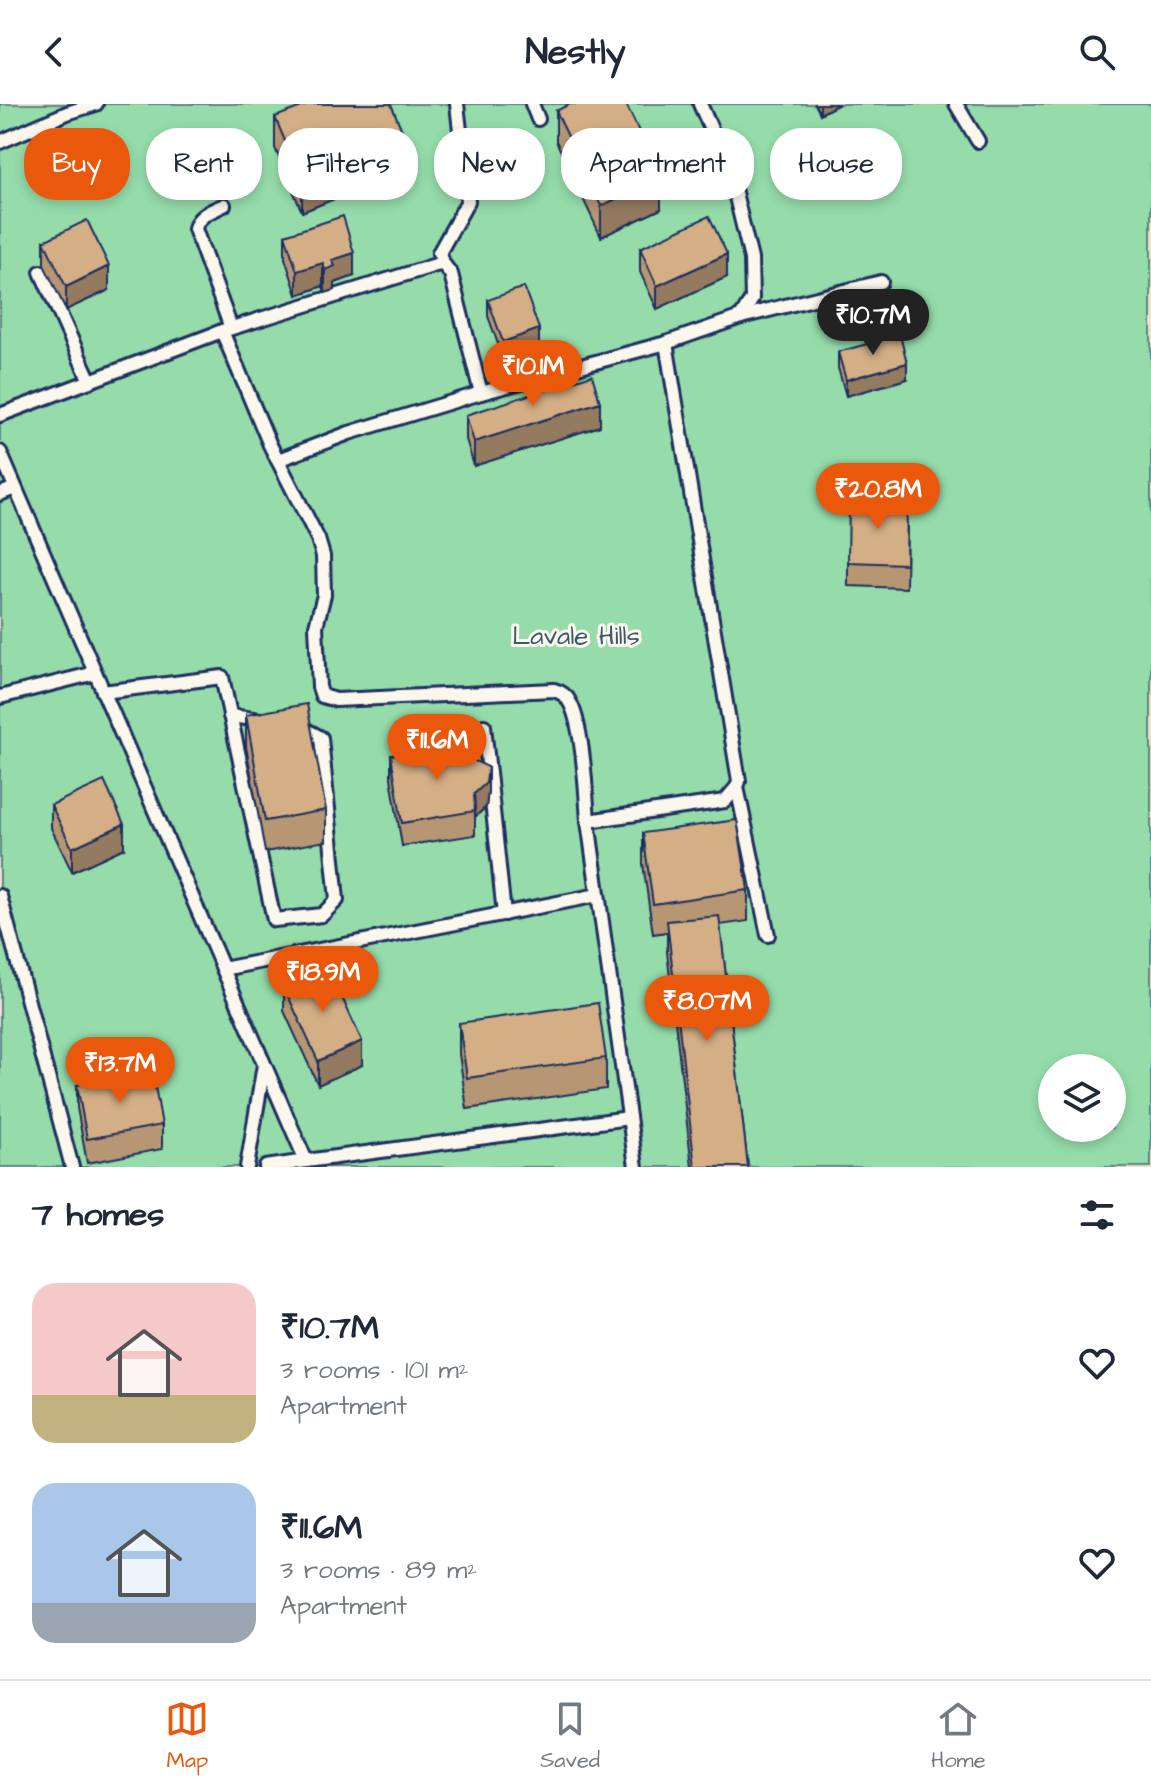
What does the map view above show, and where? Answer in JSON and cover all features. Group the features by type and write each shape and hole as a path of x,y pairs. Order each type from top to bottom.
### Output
{"lane":[{"path":"0,142 96,104"},
{"path":"457,104 468,201 439,253 451,274 481,393"},
{"path":"532,104 538,119"},
{"path":"700,104 730,172 751,259 752,299 741,317"},
{"path":"956,104 978,141"},
{"path":"224,205 204,214 196,222 195,229 227,330 278,460 318,539 323,556 324,595 316,626 322,696 336,700 554,690 562,693 571,703 583,760 588,821 636,1167"},
{"path":"0,415 227,330 433,265 444,265"},
{"path":"41,272 90,381"},
{"path":"278,460 349,433 481,393 666,343 741,317 881,282"},
{"path":"588,821 725,801 739,781 666,343"},
{"path":"0,452 306,1161"},
{"path":"0,494 15,488"},
{"path":"0,697 95,673"},
{"path":"103,692 222,677 230,716 274,920 322,915 337,900 321,738 298,725 230,716"},
{"path":"484,726 504,914"},
{"path":"737,787 768,935"},
{"path":"223,969 598,895"},
{"path":"0,896 72,1167"},
{"path":"247,1167 264,1065"},
{"path":"266,1167 629,1118"}],"green space":[{"name":"Lavale Hills","path":"0,104 1151,104 1151,1167 0,1167"}],"building":[{"path":"309,104 391,104 401,128 280,128 275,117"},
{"path":"570,104 626,104 637,128 564,128 556,111"},
{"path":"598,200 614,200 601,206"},
{"path":"343,216 354,253 332,260 335,266 325,270 323,263 297,271 285,235"},
{"path":"709,216 727,254 657,286 640,248"},
{"path":"87,220 109,266 66,287 44,241"},
{"path":"524,287 539,329 503,342 488,300"},
{"path":"900,335 907,363 846,380 838,352"},
{"path":"592,375 600,402 474,442 466,415"},
{"path":"849,499 907,500 906,564 848,562"},
{"path":"307,704 326,810 265,821 246,715"},
{"path":"463,743 475,761 488,767 486,783 474,794 475,811 402,823 391,755"},
{"path":"104,781 124,824 72,848 51,805"},
{"path":"737,820 748,890 653,904 643,833"},
{"path":"719,916 748,1167 695,1167 667,921"},
{"path":"328,967 362,1041 318,1061 284,987"},
{"path":"598,1003 606,1058 467,1078 459,1023"},
{"path":"152,1070 162,1125 87,1139 77,1085"}]}
